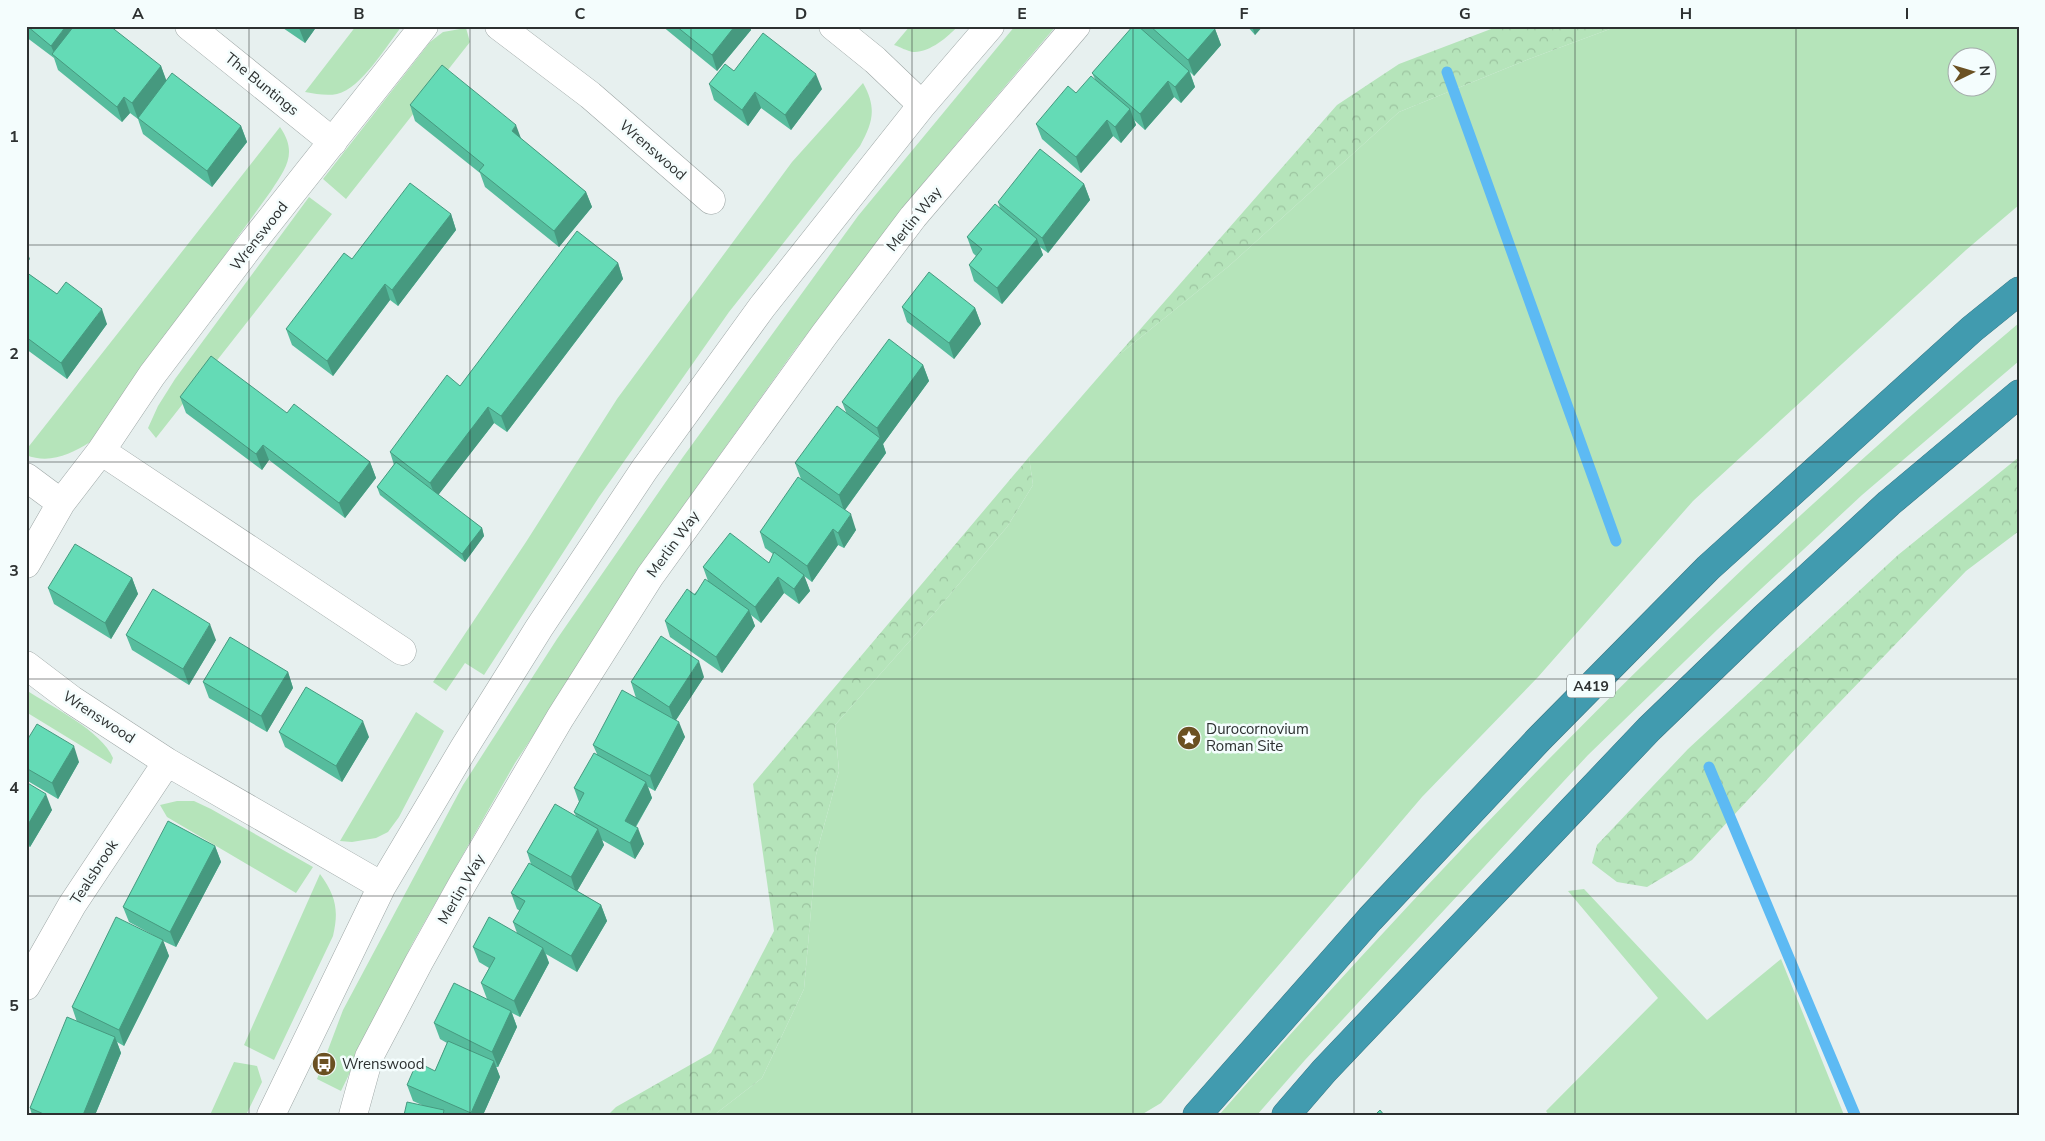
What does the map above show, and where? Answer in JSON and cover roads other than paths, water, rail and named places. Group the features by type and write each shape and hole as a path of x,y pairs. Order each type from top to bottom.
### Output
{"highway":[{"name":"A419","path":"1196,1115 1377,912 1539,739 1708,568 1972,329 2019,291"},
{"path":"1286,1115 1338,1057 1649,729 1764,618 1889,503 2019,394"}],"street":[{"name":"The Buntings","path":"190,26 334,142"},
{"name":"Wrenswood","path":"26,564 61,503 101,451 152,375 252,243 334,142 424,26"},
{"name":"Wrenswood","path":"499,26 590,95 711,200"},
{"path":"833,26 875,60 922,105"},
{"path":"272,1115 382,886 519,660 644,470 762,307 922,105 990,26"},
{"name":"Merlin Way","path":"353,1115 369,1057 463,883 553,731 650,576 824,335 914,217 1076,26"},
{"path":"101,451 402,651"},
{"path":"26,477 61,503"},
{"name":"Wrenswood","path":"26,665 72,700 167,762 382,886"},
{"name":"Tealsbrook","path":"26,986 72,905 167,762"}],"waterway":[{"path":"1447,72 1616,541"},
{"path":"1709,767 1855,1115"}],"place":[{"name":"Durocornovium Roman Site","path":"1189,738"},
{"name":"Wrenswood","path":"324,1064"}]}
